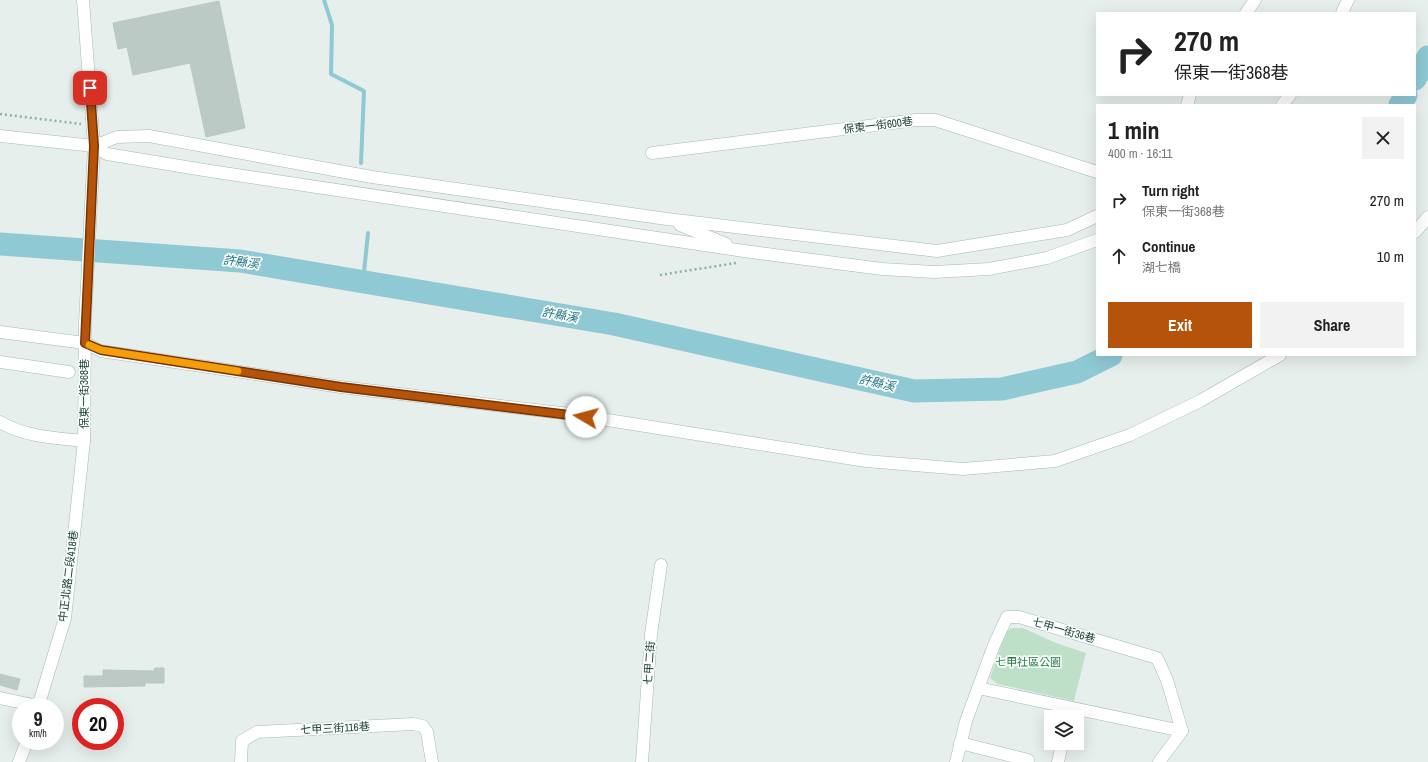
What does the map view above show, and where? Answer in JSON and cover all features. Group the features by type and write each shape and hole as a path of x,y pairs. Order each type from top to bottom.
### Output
{"street":[{"path":"83,0 94,146"},
{"path":"1247,12 1255,0"},
{"path":"1342,12 1348,0"},
{"path":"1283,104 1289,96"},
{"name":"保東一街600巷","path":"652,153 916,120 935,120 1096,172"},
{"path":"0,136 94,146 117,138 149,136 372,177 667,219 937,251 1067,230 1096,216"},
{"path":"94,146 107,154 210,171 744,251 882,269 934,272 989,269 1048,258 1096,240"},
{"name":"保東一街368巷","path":"84,441 85,323 94,146"},
{"path":"1416,231 1428,217"},
{"path":"667,219 744,251"},
{"path":"0,332 85,343 101,350 334,386 570,414 866,461 963,470 1055,460 1130,435 1200,401 1278,356"},
{"path":"0,362 69,372"},
{"path":"0,422 8,427 37,435 84,441"},
{"name":"中正北路二段418巷","path":"41,698 64,618 84,441"},
{"name":"七甲二街","path":"642,762 651,634 661,565"},
{"name":"七甲一街36巷","path":"956,762 966,721 994,645 1007,617 1019,617 1157,658 1167,680 1182,731"},
{"path":"978,688 1182,731 1158,762"},
{"path":"0,698 12,701"},
{"name":"七甲三街116巷","path":"241,762 242,741 257,732 413,724 423,726 427,732 432,762"},
{"path":"960,743 1028,760"},
{"path":"19,762 24,750"},
{"path":"1058,762 1061,750"}],"path":[{"path":"0,114 83,124"},
{"path":"660,276 742,262 744,251"}],"green space":[{"name":"七甲社區公園","path":"1012,628 1023,628 1056,643 1086,653 1074,701 998,684 990,678 1006,632"}],"building":[{"path":"219,1 245,128 206,137 190,63 133,75 127,47 118,49 113,23"},
{"path":"155,668 164,668 164,683 145,683 145,686 84,687 84,676 103,676 103,670 154,671"},
{"path":"0,674 20,679 17,690 0,685"}],"waterway":[{"path":"324,0 332,25 331,74 364,91 361,163"},
{"name":"許縣溪","path":"1416,77 1428,57"},
{"name":"許縣溪","path":"1401,104 1405,96"},
{"path":"363,282 368,233"},
{"name":"許縣溪","path":"0,244 240,261 614,324 914,391 1002,389 1077,372 1109,356"}],"slow traffic":[{"path":"89,345 101,350 238,371"}],"route":[{"path":"90,88 94,163 85,343 101,350 357,389 555,412 586,417"}]}
